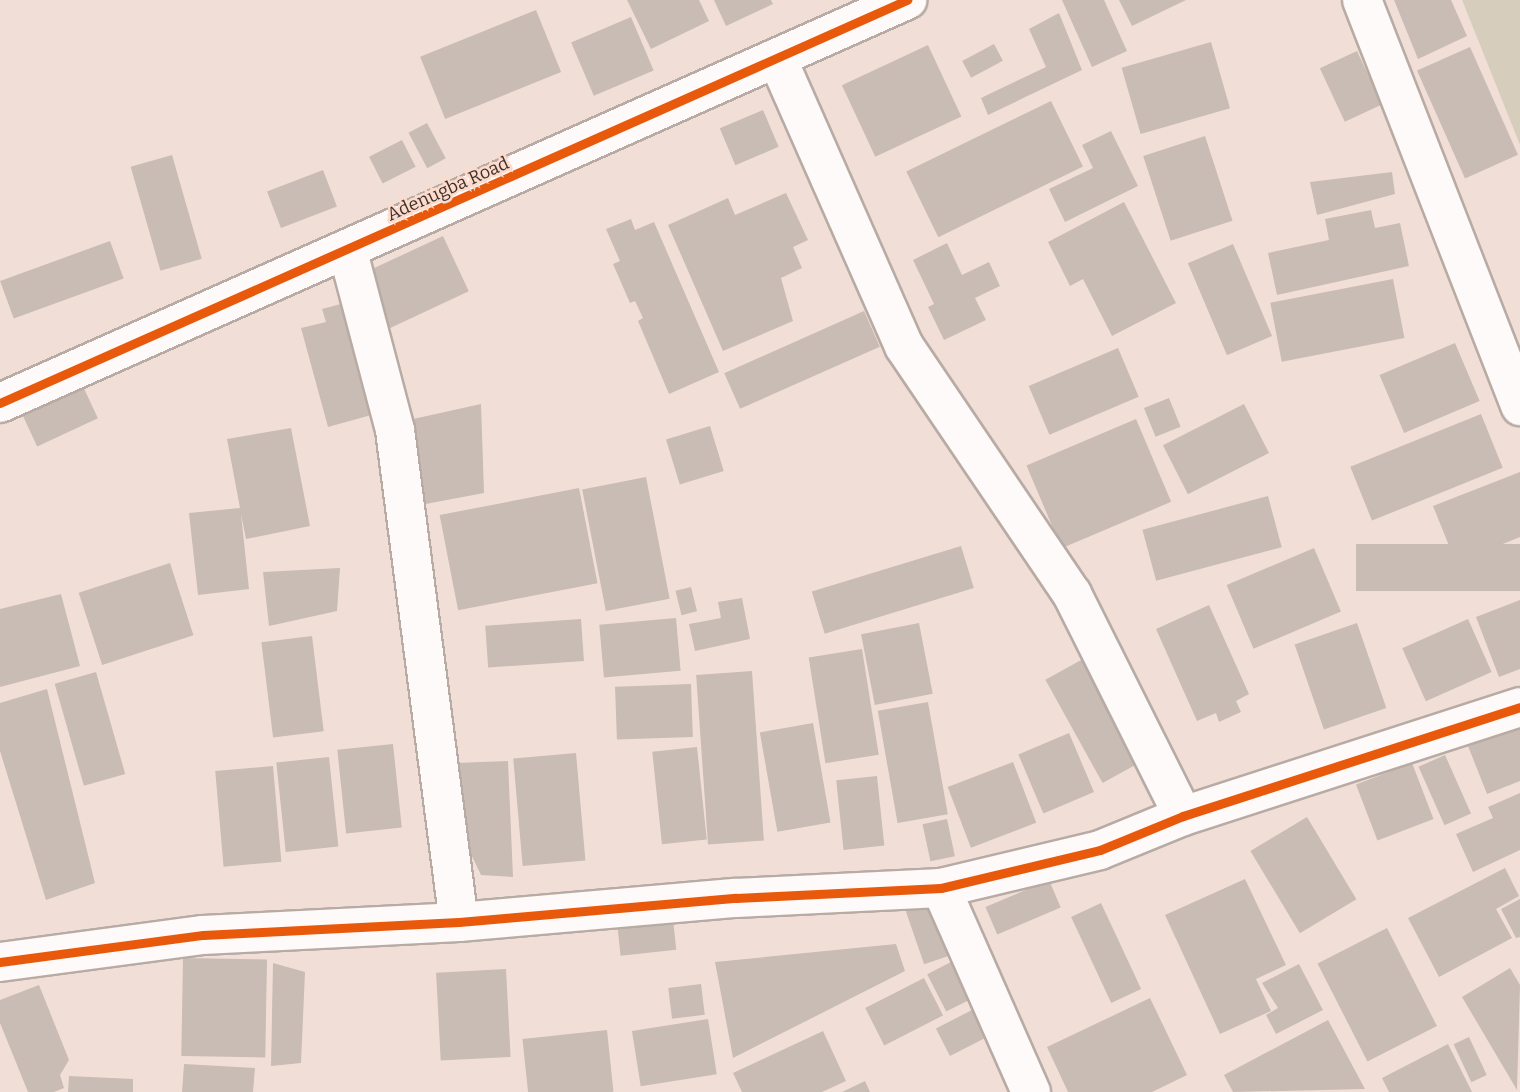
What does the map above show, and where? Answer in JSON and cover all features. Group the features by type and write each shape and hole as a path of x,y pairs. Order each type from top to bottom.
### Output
{"street":[{"name":"Adenugba Road","path":"0,402 348,252 906,0"},
{"path":"1362,0 1520,406"},
{"path":"777,58 904,346 1072,594 1183,816"},
{"path":"348,252 395,430 459,922"},
{"path":"0,962 203,935 459,922 736,898 941,888 1100,850 1183,816 1520,707"},
{"path":"941,888 1031,1092"}],"shaded area":[{"path":"1462,0 1520,0 1520,145"}],"building":[{"path":"627,0 699,0 709,21 651,49"},
{"path":"714,0 771,0 773,4 726,26"},
{"path":"1062,0 1104,0 1127,51 1092,67"},
{"path":"1119,0 1186,0 1132,26"},
{"path":"1394,0 1451,0 1467,36 1418,59"},
{"path":"536,10 561,72 445,119 420,57"},
{"path":"1059,13 1082,70 988,115 981,98 1046,67 1029,29"},
{"path":"631,17 654,70 594,96 571,42"},
{"path":"1211,42 1230,108 1141,134 1122,68"},
{"path":"994,44 1003,61 971,78 962,61"},
{"path":"928,45 961,117 875,157 842,85"},
{"path":"1470,47 1518,155 1465,178 1417,71"},
{"path":"1357,51 1382,104 1345,122 1320,68"},
{"path":"1051,101 1083,167 938,237 906,172"},
{"path":"763,110 779,147 735,165 720,128"},
{"path":"427,123 446,158 427,168 408,133"},
{"path":"1111,131 1138,186 1065,222 1049,189 1093,168 1082,145"},
{"path":"1205,136 1233,221 1171,241 1143,156"},
{"path":"402,140 416,167 383,184 369,157"},
{"path":"172,155 202,259 160,271 131,167"},
{"path":"323,170 337,206 281,228 267,192"},
{"path":"1392,172 1395,194 1317,215 1310,182"},
{"path":"786,193 808,240 793,247 802,268 781,278 793,321 723,351 668,225 728,198 735,215"},
{"path":"1124,202 1176,303 1112,336 1083,279 1070,286 1048,242"},
{"path":"1371,210 1375,228 1400,223 1409,266 1277,295 1268,253 1329,240 1325,219"},
{"path":"631,219 635,230 654,222 719,372 669,394 638,321 643,318 635,301 630,303 613,264 620,261 606,229"},
{"path":"443,236 469,291 388,329 362,274"},
{"path":"110,241 124,279 14,319 0,281"},
{"path":"947,243 962,275 989,262 1000,286 975,298 986,320 944,340 928,307 934,304 913,260"},
{"path":"1233,244 1272,336 1227,355 1188,263"},
{"path":"1393,279 1404,338 1282,362 1270,303"},
{"path":"352,301 382,412 328,427 301,328 326,322 322,309"},
{"path":"864,311 880,347 740,409 724,373"},
{"path":"1455,343 1480,401 1404,433 1380,375"},
{"path":"1118,348 1139,397 1049,435 1029,386"},
{"path":"81,382 98,418 37,447 20,410"},
{"path":"1169,398 1181,427 1156,437 1144,408"},
{"path":"481,404 484,493 415,506 404,421"},
{"path":"1244,404 1269,453 1188,494 1163,445"},
{"path":"1481,414 1503,468 1372,521 1350,467"},
{"path":"1136,419 1171,502 1062,548 1026,465"},
{"path":"710,426 724,471 680,484 666,439"},
{"path":"291,428 310,526 246,539 241,514 249,589 198,595 189,513 240,508 227,439"},
{"path":"1520,472 1520,537 1456,563 1433,506"},
{"path":"646,477 670,599 606,611 582,489"},
{"path":"579,488 598,583 458,610 440,515"},
{"path":"1268,496 1282,547 1156,581 1142,530"},
{"path":"1356,544 1520,544 1520,591 1356,591"},
{"path":"961,546 974,588 825,634 812,592"},
{"path":"1314,548 1341,612 1254,649 1227,585"},
{"path":"170,563 193,635 102,665 79,593"},
{"path":"340,568 337,611 269,626 263,572"},
{"path":"691,587 697,611 682,615 675,591"},
{"path":"61,594 80,666 0,687 0,609"},
{"path":"742,598 750,639 695,651 689,624 721,618 718,602"},
{"path":"1520,600 1520,669 1499,677 1476,617"},
{"path":"1209,605 1249,694 1236,701 1241,712 1219,722 1216,713 1197,721 1156,629"},
{"path":"676,618 681,671 604,678 599,625"},
{"path":"581,619 584,661 488,668 485,626"},
{"path":"1468,619 1492,672 1426,701 1402,648"},
{"path":"919,623 933,694 875,705 861,634"},
{"path":"1357,623 1386,708 1324,730 1295,644"},
{"path":"312,636 324,731 273,737 261,642"},
{"path":"862,649 879,755 825,763 809,657"},
{"path":"1083,659 1140,762 1103,783 1045,680"},
{"path":"752,671 764,841 708,844 696,675"},
{"path":"96,672 125,774 84,786 55,684"},
{"path":"691,684 693,737 617,740 615,687"},
{"path":"47,689 95,883 46,900 0,751 0,703"},
{"path":"928,702 948,814 898,823 878,711"},
{"path":"813,723 831,822 777,832 760,732"},
{"path":"1520,725 1520,781 1487,794 1468,746"},
{"path":"1069,733 1094,792 1043,813 1018,754"},
{"path":"393,744 402,828 346,833 337,750"},
{"path":"697,747 707,839 662,844 652,752"},
{"path":"576,753 585,861 523,866 513,758"},
{"path":"1445,755 1471,813 1445,825 1419,767"},
{"path":"329,757 338,847 286,852 276,763"},
{"path":"508,761 513,877 481,875 456,823 455,763"},
{"path":"1013,762 1036,823 971,848 948,787"},
{"path":"1412,763 1434,819 1377,841 1356,785"},
{"path":"273,766 281,862 224,867 215,771"},
{"path":"877,776 884,846 844,850 836,780"},
{"path":"1520,793 1520,850 1473,872 1456,834 1493,818 1488,807"},
{"path":"1307,817 1356,899 1300,933 1250,851"},
{"path":"947,819 955,856 930,861 923,824"},
{"path":"1505,868 1519,896 1496,909 1512,938 1439,977 1408,918"},
{"path":"1245,879 1286,965 1256,979 1271,1011 1220,1034 1165,915"},
{"path":"1049,880 1061,908 997,935 985,907"},
{"path":"1520,899 1520,937 1516,938 1501,909"},
{"path":"939,900 957,953 924,964 906,911"},
{"path":"1101,903 1141,989 1111,1003 1071,917"},
{"path":"673,919 676,950 621,956 617,925"},
{"path":"1387,928 1437,1026 1367,1061 1318,963"},
{"path":"896,944 905,971 733,1058 715,962"},
{"path":"183,958 267,959 265,1057 181,1056"},
{"path":"953,961 972,998 946,1012 927,974"},
{"path":"273,963 305,972 301,1063 271,1066"},
{"path":"1299,964 1323,1010 1276,1034 1266,1015 1278,1008 1262,983"},
{"path":"1510,968 1520,985 1517,1090 1462,997"},
{"path":"506,969 511,1057 441,1061 436,973"},
{"path":"924,978 943,1015 884,1045 865,1008"},
{"path":"701,984 705,1015 672,1019 668,988"},
{"path":"39,985 69,1060 60,1075 64,1088 54,1092 28,1092 0,1023 0,1000"},
{"path":"1150,998 1187,1075 1152,1092 1068,1092 1047,1047"},
{"path":"976,1008 990,1036 950,1056 936,1028"},
{"path":"708,1019 717,1074 641,1086 632,1031"},
{"path":"1328,1020 1365,1089 1233,1092 1224,1075"},
{"path":"607,1030 613,1092 528,1092 522,1039"},
{"path":"823,1031 846,1081 822,1092 742,1092 733,1073"},
{"path":"1469,1037 1487,1075 1471,1082 1454,1044"},
{"path":"1448,1044 1472,1092 1389,1092 1382,1078"},
{"path":"184,1064 255,1068 253,1092 182,1092"},
{"path":"69,1076 133,1079 133,1092 68,1092"},
{"path":"865,1081 870,1092 842,1092"}],"cycle path":[{"path":"0,403 907,0"},
{"path":"0,962 203,935 459,922 736,898 941,888 1100,850 1183,816 1520,707"}]}
